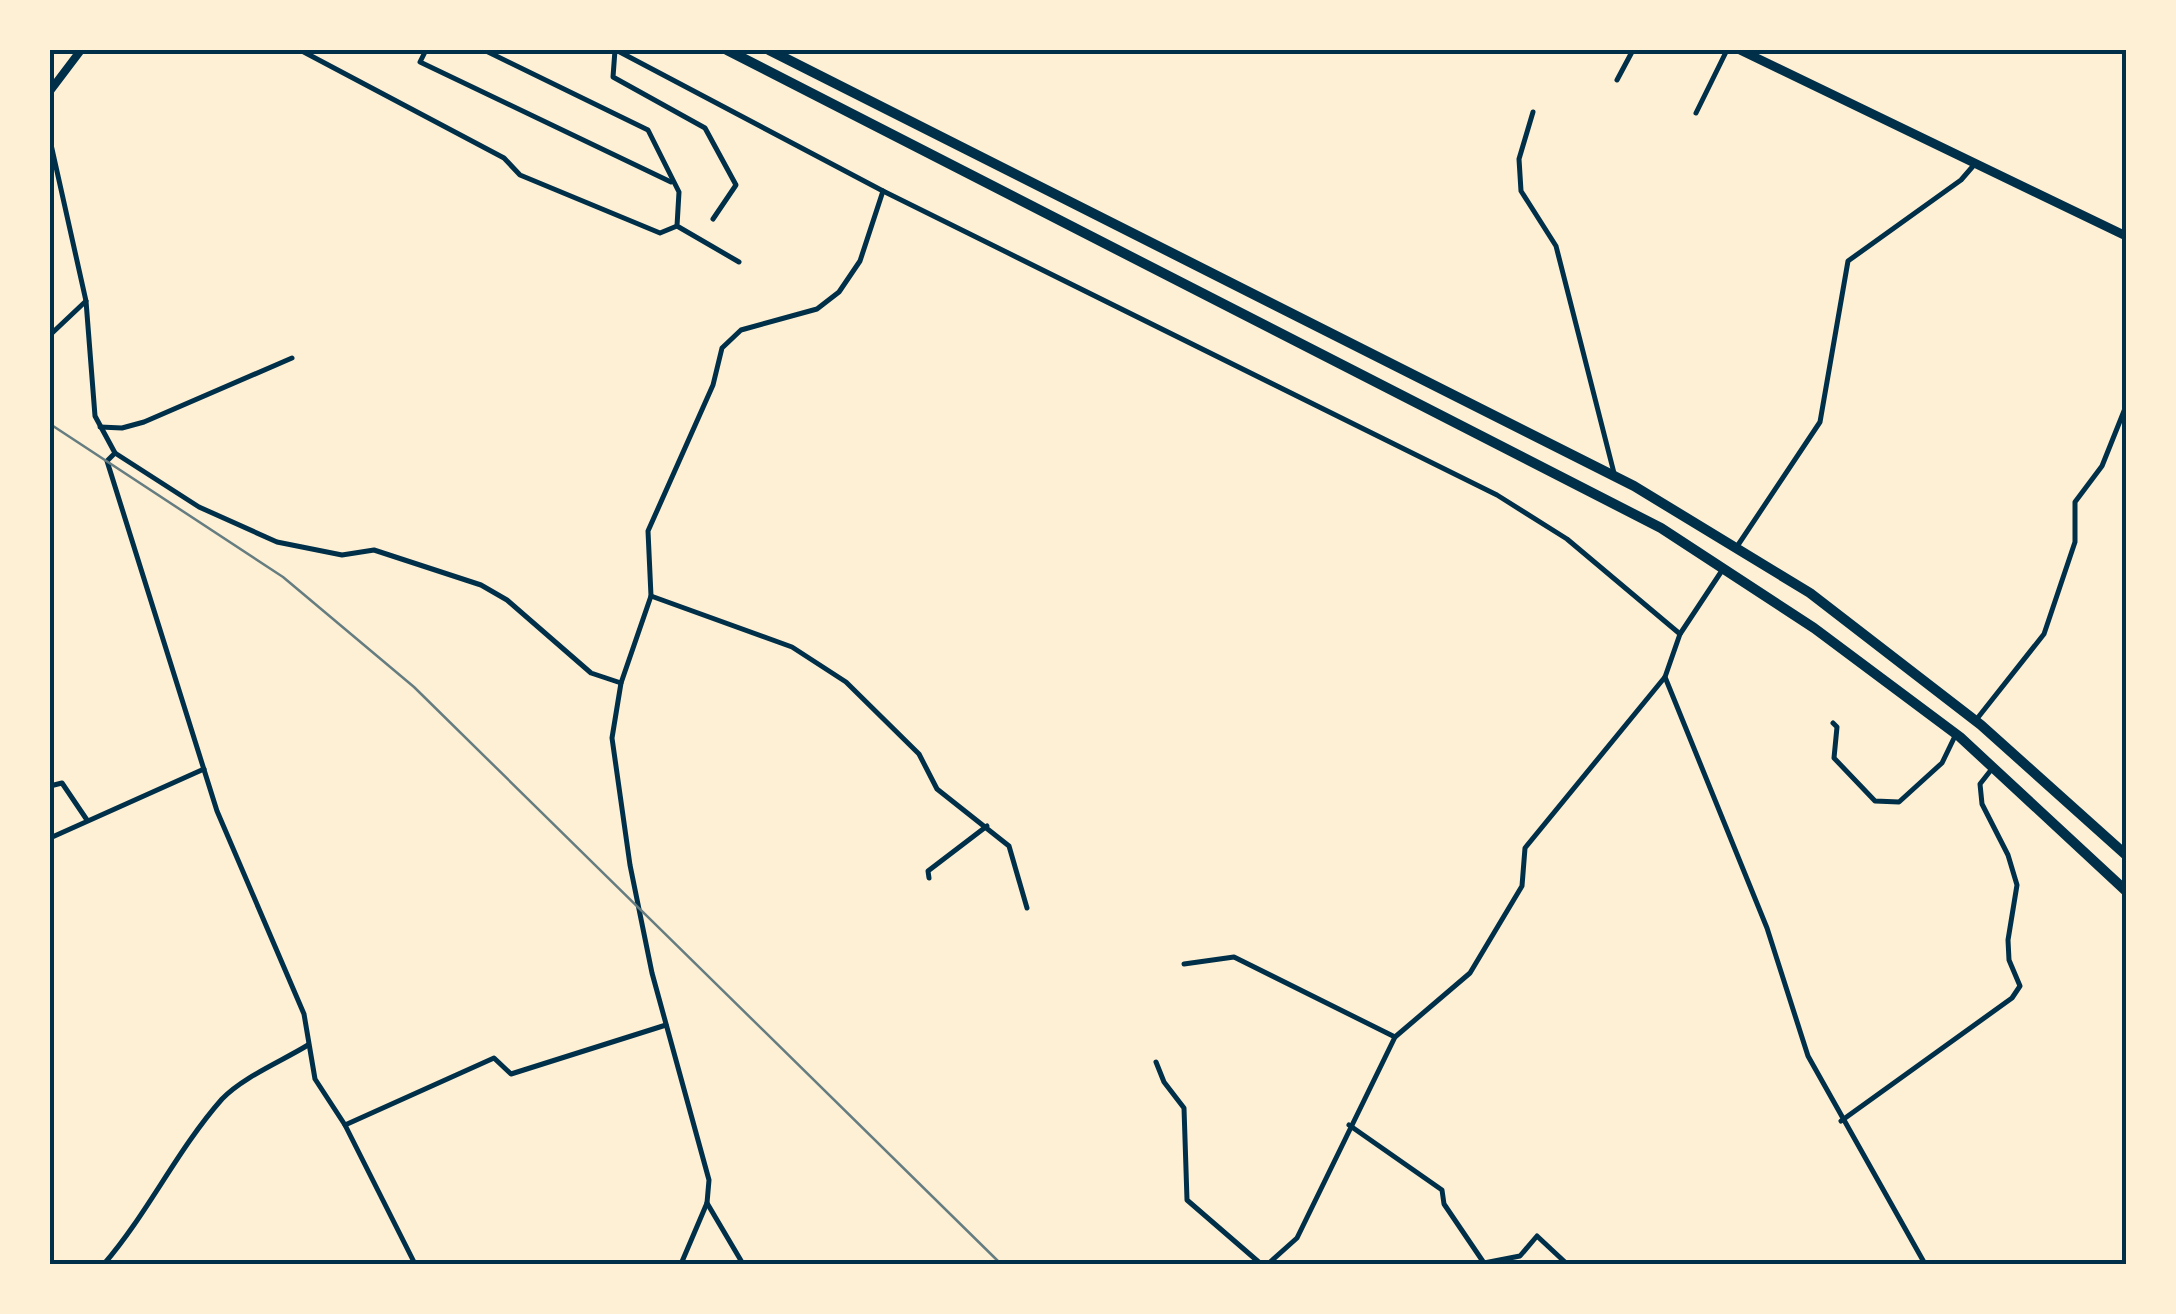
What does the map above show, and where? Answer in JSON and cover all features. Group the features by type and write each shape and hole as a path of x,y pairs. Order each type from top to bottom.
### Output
{"highway":[{"path":"727,50 1661,528 1814,628 1956,734 2126,891"},
{"path":"769,50 1614,476 1810,593 1976,721 2124,847"}],"main road":[{"path":"50,91 81,50"},
{"path":"1740,50 2126,236"}],"street":[{"path":"300,50 504,158 520,175 660,233 677,226"},
{"path":"426,50 420,62 670,182"},
{"path":"484,50 648,130 670,182 679,192 677,226"},
{"path":"713,219 736,184 724,160 705,128 614,77 616,50 883,191 1498,495 1567,539 1680,634"},
{"path":"1616,80 1632,50"},
{"path":"1696,113 1727,50"},
{"path":"1533,112 1518,159 1521,191 1556,246 1614,476"},
{"path":"50,140 86,301 95,416 115,453 199,507 277,542 342,555 374,550 482,585 508,600 591,673 621,684"},
{"path":"1736,548 1820,422 1848,261 1961,180 1976,162"},
{"path":"681,1264 707,1203 709,1180 666,1025 619,799 612,738 621,684 651,596 648,531 712,385 722,348 741,330 818,309 839,292 860,261 883,191"},
{"path":"677,226 739,262"},
{"path":"50,335 86,301"},
{"path":"100,426 122,428 144,422 292,358"},
{"path":"1976,721 2044,634 2075,542 2075,502 2102,466 2126,406"},
{"path":"115,453 107,461 217,811 304,1014 316,1079 345,1125 414,1264"},
{"path":"1156,1062 1164,1082 1184,1108 1187,1200 1264,1264 1297,1238 1395,1037 1470,973 1522,886 1525,848 1665,677 1680,634 1724,569"},
{"path":"651,596 751,630 823,664 920,754 937,789 1009,846 1026,908"},
{"path":"1665,677 1767,928 1808,1056 1925,1264"},
{"path":"1833,724 1837,727 1834,758 1875,801 1899,802 1942,762 1956,734"},
{"path":"1842,1121 2012,998 2020,986 2009,960 2008,940 2017,885 2008,855 1982,804 1980,784 1992,767"},
{"path":"50,838 204,768"},
{"path":"50,786 62,783 88,822"},
{"path":"929,878 928,871 988,826"},
{"path":"1184,964 1234,957 1395,1037"},
{"path":"345,1125 494,1058 511,1074 666,1025"},
{"path":"104,1264 138,1224 156,1189 225,1096 308,1045"},
{"path":"1349,1125 1442,1190 1444,1204 1484,1262 1520,1256 1537,1236 1567,1264"},
{"path":"707,1203 744,1264"}],"railway":[{"path":"50,424 283,577 414,687 1001,1264"}]}
